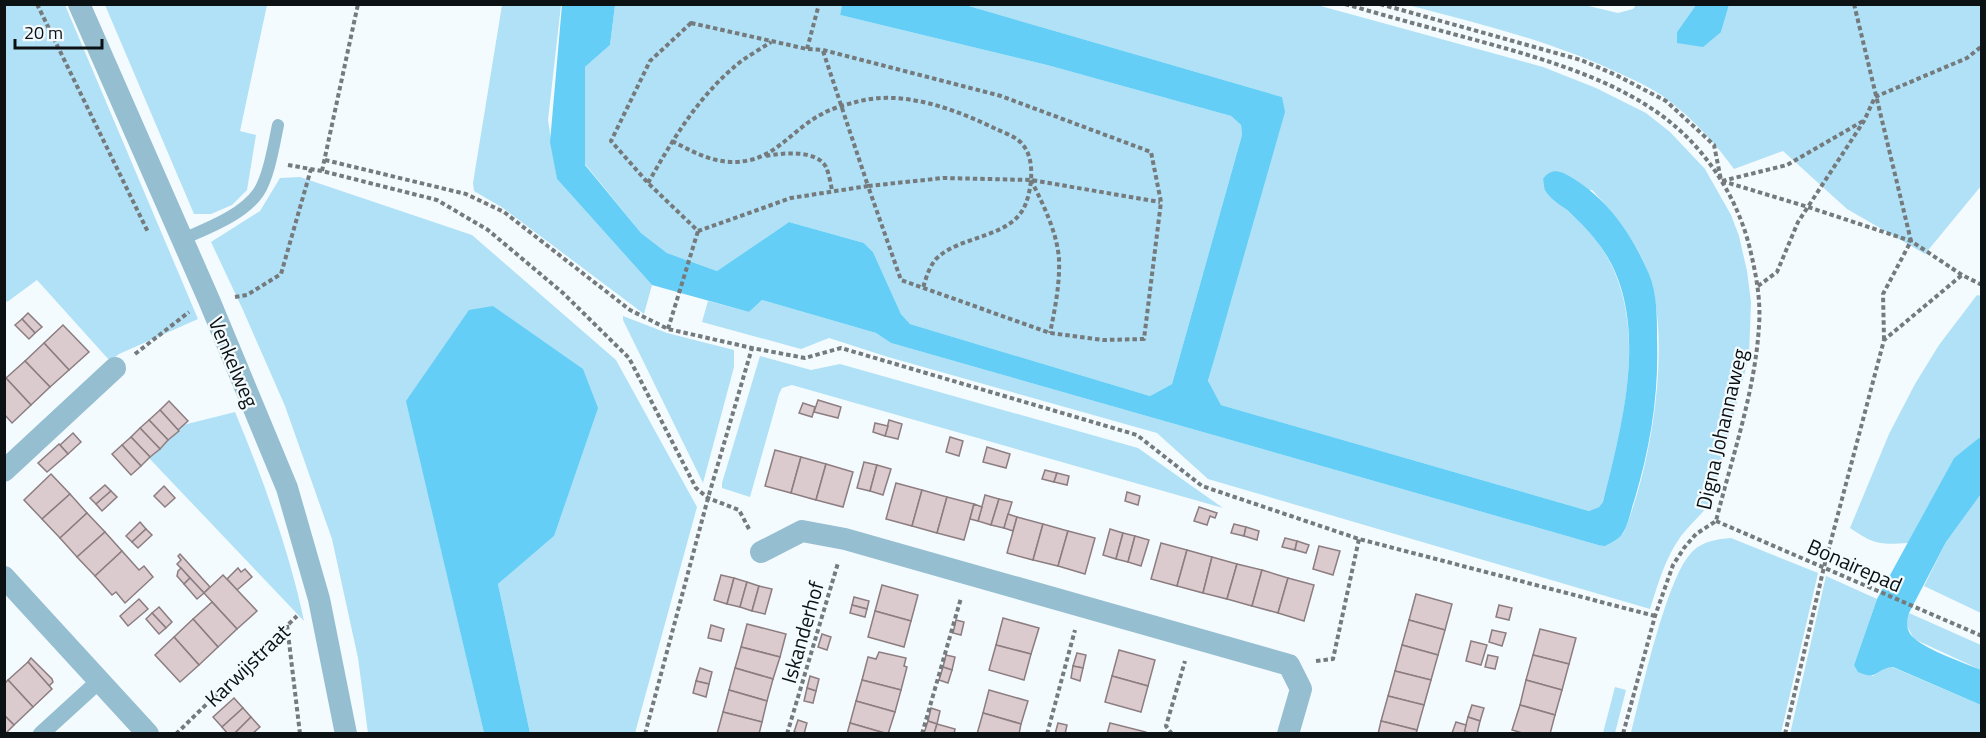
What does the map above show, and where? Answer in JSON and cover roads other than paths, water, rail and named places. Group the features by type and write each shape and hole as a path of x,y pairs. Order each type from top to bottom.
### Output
{"street":[{"name":"Venkelweg","path":"79,4 209,300 287,488 319,599 346,734"},
{"path":"4,471 115,368"},
{"path":"761,552 802,531 845,539 1289,665 1302,689 1288,734"},
{"path":"4,578 148,734"},
{"path":"41,734 99,681"}],"lane":[{"path":"182,240 233,216 258,193 270,163 278,125"}],"water":[{"path":"962,4 1282,97 1285,112 1208,381 1221,405 1589,511 1599,507 1603,502 1624,406 1629,339 1625,306 1617,275 1601,247 1567,210 1548,195 1543,179 1554,171 1562,172 1587,188 1619,220 1635,246 1649,274 1656,305 1657,378 1650,438 1641,478 1621,535 1605,546 1598,545 891,343 876,333 762,300 749,312 652,285 557,179 550,142 562,5 615,5 610,45 585,67 585,165 641,233 667,253 717,271 789,222 864,243 873,252 901,314 910,324 1150,396 1172,384 1242,135 1241,125 1231,116 1047,65 840,15 842,5"},
{"path":"1696,5 1729,5 1721,32 1703,47 1677,43 1677,32"},
{"path":"493,306 583,369 598,408 554,536 498,584 530,733 484,733 406,401 469,310"},
{"path":"1981,438 1981,494 1946,542 1909,613 1907,627 1913,638 1921,643 1981,670 1981,705 1893,667 1870,675 1858,672 1854,665 1877,599 1954,458"}]}
